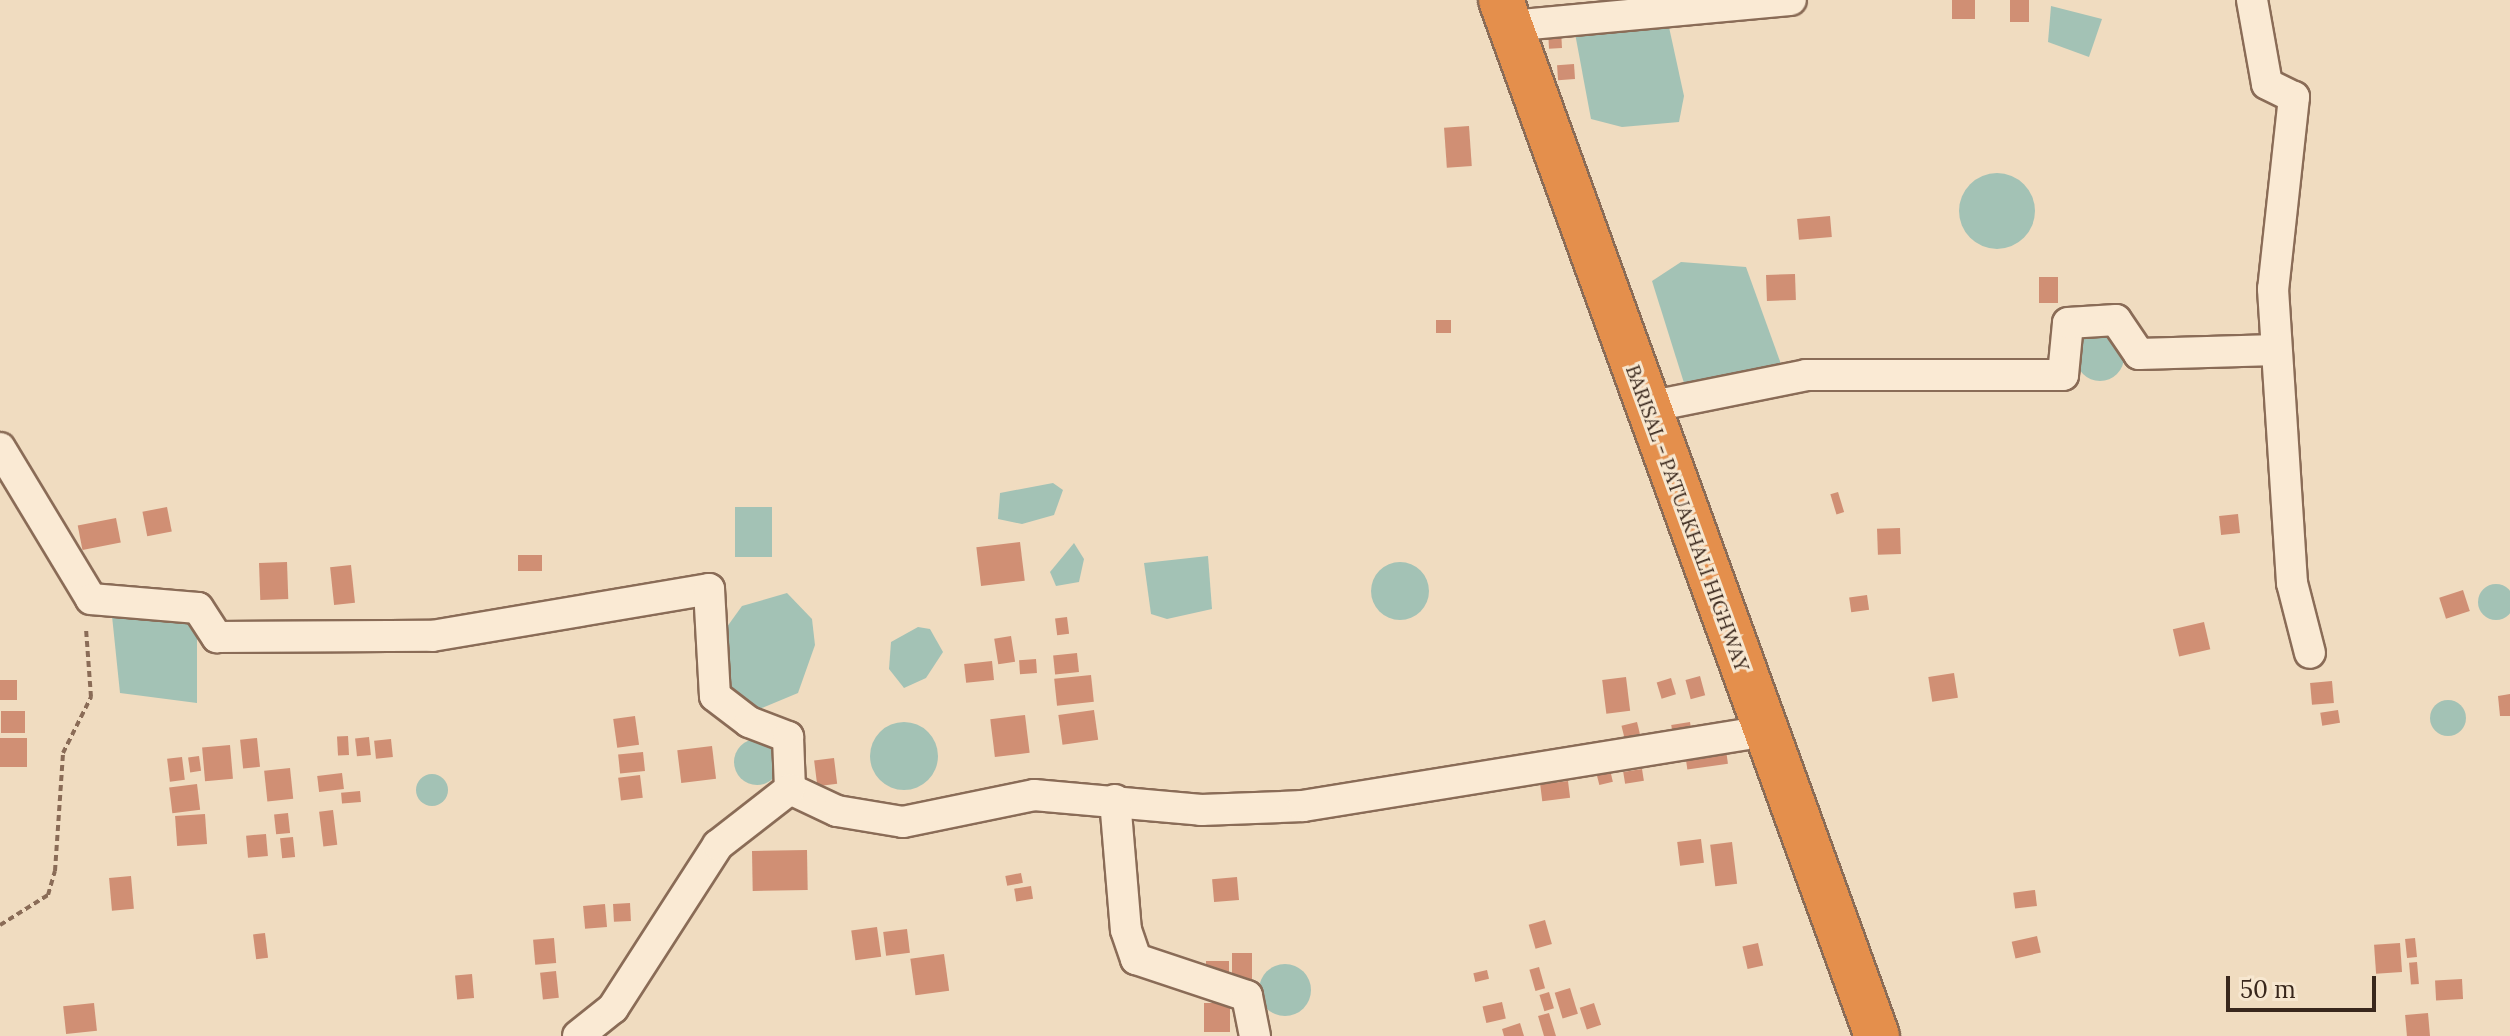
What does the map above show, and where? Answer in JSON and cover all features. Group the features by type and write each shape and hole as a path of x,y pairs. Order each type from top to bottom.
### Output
{"highway":[{"name":"BARISAL - PATUAKHALI HIGHWAY","path":"1506,13 1877,1036"}],"street":[{"path":"1506,13 1791,0"},
{"path":"2252,0 2267,84 2294,97 2273,289 2292,583 2310,653"},
{"path":"1648,407 1806,375 2063,375 2068,323 2116,320 2139,354 2276,350"},
{"path":"0,448 91,599 198,608 217,637 432,636 709,589 715,696 749,722 788,737 790,789"},
{"path":"790,789 837,811 903,822 1034,795 1079,804 1115,800 1201,810 1303,806 1766,731"},
{"path":"578,1036 613,1008 718,845 790,789"},
{"path":"1115,800 1126,930 1136,959 1247,996 1255,1036"}],"path":[{"path":"0,925 48,895 55,871 63,753 91,697 86,629"}],"shaded area":[{"path":"2051,6 2102,19 2089,57 2048,42"},
{"path":"1632,18 1669,27 1684,96 1679,122 1622,127 1591,119 1574,28"},
{"path":"1997,173 2012,176 2024,184 2032,196 2035,211 2032,226 2024,238 2012,246 1997,249 1982,246 1970,238 1962,226 1959,211 1962,196 1970,184 1982,176"},
{"path":"1681,262 1746,267 1781,364 1684,383 1652,281"},
{"path":"2100,333 2117,340 2124,357 2117,374 2100,381 2083,374 2076,357 2083,340"},
{"path":"1053,483 1063,490 1054,515 1022,524 998,519 1000,493"},
{"path":"735,507 772,507 772,557 735,557"},
{"path":"1074,543 1084,559 1079,582 1056,586 1050,572"},
{"path":"1208,556 1212,609 1167,619 1151,614 1144,563"},
{"path":"1400,562 1411,564 1420,571 1427,580 1427,602 1420,611 1411,618 1400,620 1389,618 1380,611 1373,602 1371,591 1373,580 1380,571 1389,564"},
{"path":"2496,584 2509,589 2514,602 2509,615 2496,620 2483,615 2478,602 2483,589"},
{"path":"787,593 812,619 815,645 798,693 757,710 729,692 724,631 742,606"},
{"path":"112,616 197,617 197,703 120,693"},
{"path":"918,627 930,629 943,652 926,678 904,688 889,669 891,642"},
{"path":"2448,700 2461,705 2466,718 2461,731 2448,736 2435,731 2430,718 2435,705"},
{"path":"904,722 928,732 938,756 928,780 904,790 880,780 870,756 880,732"},
{"path":"757,739 773,746 780,762 773,778 757,785 741,778 734,762 741,746"},
{"path":"432,774 443,779 448,790 443,801 432,806 421,801 416,790 421,779"},
{"path":"1285,964 1303,972 1311,990 1303,1008 1285,1016 1267,1008 1259,990 1267,972"}],"building":[{"path":"1952,0 1975,0 1975,19 1952,19"},
{"path":"2010,0 2029,0 2029,22 2010,22"},
{"path":"1561,29 1562,48 1549,49 1548,30"},
{"path":"1574,64 1575,79 1558,80 1557,65"},
{"path":"1469,126 1472,166 1447,168 1444,128"},
{"path":"1830,216 1832,237 1799,240 1797,219"},
{"path":"1795,274 1796,300 1767,301 1766,275"},
{"path":"2039,277 2058,277 2058,303 2039,303"},
{"path":"1436,320 1451,320 1451,333 1436,333"},
{"path":"1838,492 1844,512 1836,514 1830,494"},
{"path":"167,507 172,532 147,536 142,512"},
{"path":"2238,514 2240,533 2221,535 2219,516"},
{"path":"116,518 121,543 82,550 78,525"},
{"path":"1900,528 1901,554 1878,555 1877,529"},
{"path":"1020,542 1025,581 981,586 976,547"},
{"path":"518,555 542,555 542,571 518,571"},
{"path":"287,562 288,599 260,600 259,563"},
{"path":"351,565 355,603 334,605 330,567"},
{"path":"2463,590 2470,611 2446,619 2439,598"},
{"path":"1867,595 1869,610 1851,612 1849,598"},
{"path":"1067,617 1069,634 1057,635 1055,618"},
{"path":"2204,622 2210,649 2179,656 2173,629"},
{"path":"1011,636 1015,662 998,664 994,639"},
{"path":"1077,653 1079,672 1055,674 1053,656"},
{"path":"1036,659 1037,673 1020,674 1019,660"},
{"path":"992,661 994,680 966,683 964,664"},
{"path":"1954,673 1958,698 1932,702 1928,677"},
{"path":"1091,675 1094,702 1057,706 1054,679"},
{"path":"1700,676 1705,695 1691,699 1686,680"},
{"path":"1626,677 1630,711 1606,714 1602,680"},
{"path":"1671,678 1676,694 1662,699 1657,682"},
{"path":"0,680 17,680 17,700 0,700"},
{"path":"2332,681 2334,703 2312,705 2310,683"},
{"path":"2510,694 2510,716 2500,716 2498,696"},
{"path":"1094,710 1098,740 1063,745 1058,715"},
{"path":"2338,710 2340,723 2322,726 2320,713"},
{"path":"1,711 25,711 25,733 1,733"},
{"path":"1025,715 1030,753 995,757 990,719"},
{"path":"635,716 639,745 617,748 613,719"},
{"path":"1637,722 1640,734 1624,738 1621,726"},
{"path":"1690,722 1692,735 1673,738 1671,725"},
{"path":"348,736 349,755 338,756 337,737"},
{"path":"369,737 371,755 357,756 355,738"},
{"path":"0,738 27,738 27,767 0,767"},
{"path":"257,738 260,767 243,769 240,740"},
{"path":"391,739 393,757 376,759 374,741"},
{"path":"230,745 233,779 205,781 202,747"},
{"path":"712,746 716,779 681,783 677,750"},
{"path":"1726,750 1728,764 1687,770 1685,756"},
{"path":"643,752 645,771 620,774 618,755"},
{"path":"199,756 201,771 190,772 188,758"},
{"path":"182,757 185,780 170,782 167,759"},
{"path":"834,758 837,784 817,786 814,760"},
{"path":"290,768 293,799 267,802 264,771"},
{"path":"1642,769 1644,781 1625,784 1623,772"},
{"path":"1610,770 1613,782 1599,785 1596,773"},
{"path":"342,773 344,789 319,792 317,776"},
{"path":"640,775 643,798 621,801 618,778"},
{"path":"1568,781 1570,798 1542,801 1540,784"},
{"path":"197,784 200,810 172,813 169,787"},
{"path":"360,791 361,802 342,804 341,793"},
{"path":"333,810 337,845 323,846 319,812"},
{"path":"288,813 290,833 276,834 274,814"},
{"path":"205,814 207,844 177,846 175,816"},
{"path":"266,834 268,856 248,858 246,836"},
{"path":"293,837 295,857 282,858 280,838"},
{"path":"1701,839 1704,863 1680,866 1677,842"},
{"path":"1732,842 1737,884 1715,886 1710,845"},
{"path":"807,850 808,890 753,891 752,851"},
{"path":"1021,873 1023,883 1007,886 1005,876"},
{"path":"131,876 134,909 112,911 109,878"},
{"path":"1237,877 1239,900 1214,902 1212,879"},
{"path":"1031,886 1033,899 1016,901 1014,889"},
{"path":"2035,890 2037,906 2015,909 2013,893"},
{"path":"630,903 631,921 614,922 613,904"},
{"path":"605,904 607,927 585,929 583,906"},
{"path":"1545,920 1552,944 1536,949 1529,925"},
{"path":"877,927 881,957 855,960 851,931"},
{"path":"907,929 910,953 886,956 883,932"},
{"path":"265,933 268,958 256,959 253,934"},
{"path":"2037,936 2041,953 2015,958 2012,942"},
{"path":"554,938 556,963 535,965 533,940"},
{"path":"2415,938 2417,957 2407,958 2405,939"},
{"path":"1758,943 1763,965 1748,969 1742,947"},
{"path":"2400,943 2402,972 2376,974 2374,945"},
{"path":"1232,953 1252,953 1252,983 1232,983"},
{"path":"944,954 949,991 915,995 910,959"},
{"path":"1206,961 1229,961 1229,978 1206,978"},
{"path":"2417,962 2419,984 2411,985 2409,963"},
{"path":"1539,967 1545,988 1535,991 1529,970"},
{"path":"1487,970 1489,979 1475,982 1473,973"},
{"path":"556,971 559,998 543,1000 540,973"},
{"path":"472,974 474,998 457,999 455,975"},
{"path":"2462,979 2463,999 2436,1000 2435,980"},
{"path":"1570,988 1578,1014 1563,1018 1555,993"},
{"path":"1549,992 1554,1008 1544,1011 1539,995"},
{"path":"1502,1002 1506,1019 1486,1023 1483,1006"},
{"path":"94,1003 97,1031 66,1034 63,1006"},
{"path":"1204,1003 1230,1003 1230,1032 1204,1032"},
{"path":"1594,1003 1601,1025 1587,1030 1580,1008"},
{"path":"1549,1013 1556,1036 1544,1036 1538,1016"},
{"path":"2428,1013 2430,1036 2407,1036 2405,1015"},
{"path":"1520,1023 1524,1036 1504,1036 1502,1029"}]}
